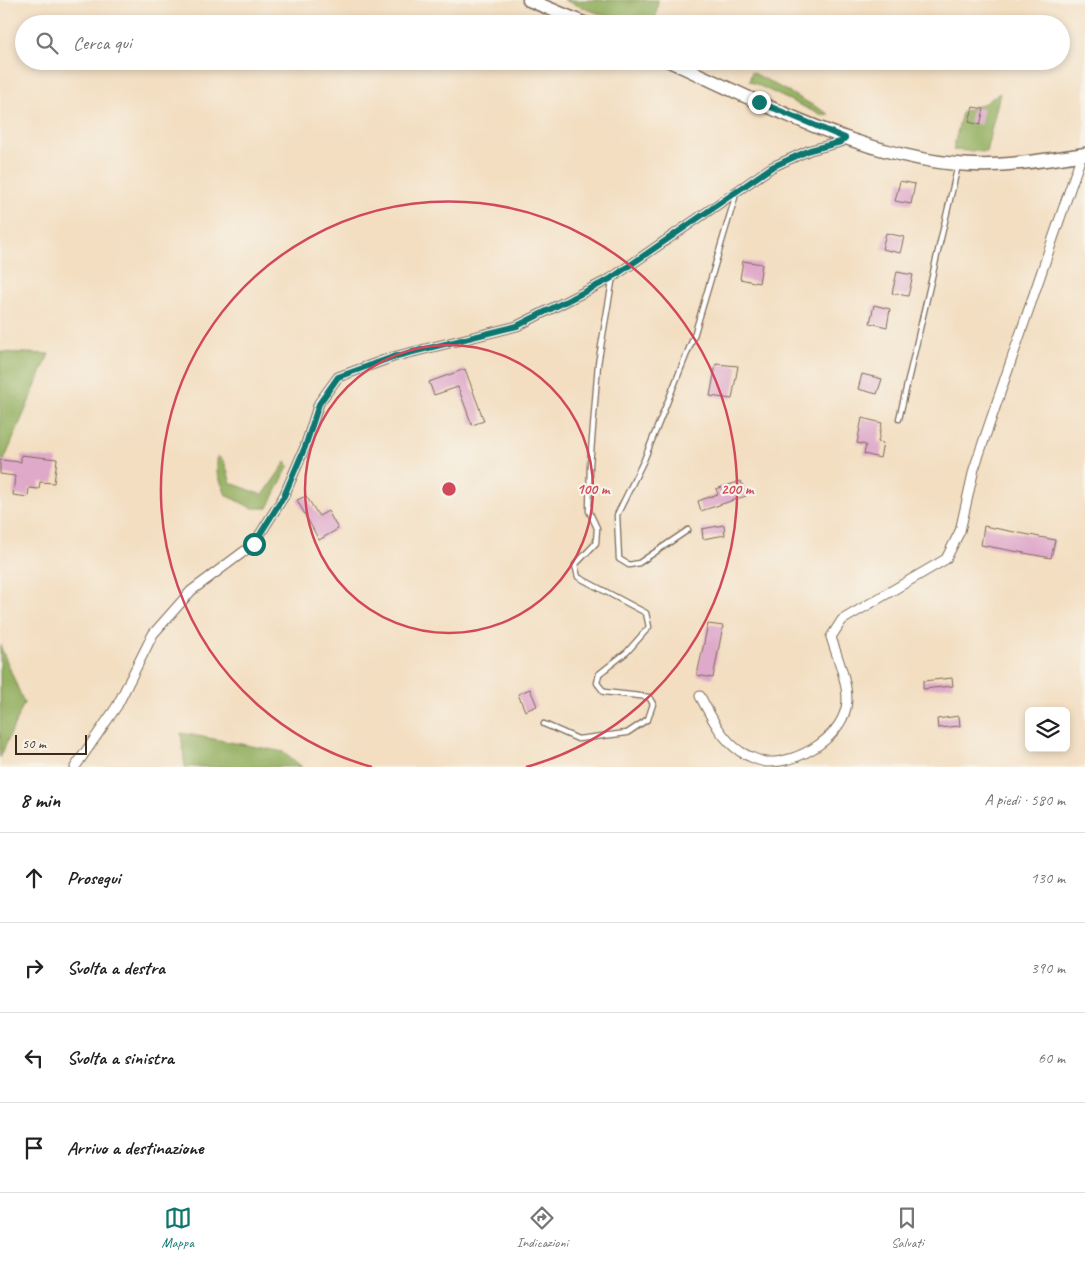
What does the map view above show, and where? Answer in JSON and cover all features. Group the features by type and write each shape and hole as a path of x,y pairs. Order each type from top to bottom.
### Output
{"street":[{"path":"529,0 565,15"},
{"path":"690,70 845,138 916,158 990,165 1083,154 974,470 960,531 946,559 842,620 831,637 844,682 847,701 842,720 833,734 816,747 792,757 765,762 741,752 722,734 700,696"},
{"path":"75,767 116,706 153,634 191,591 254,544 284,496 305,447 319,404 338,377 393,357 517,326 610,279 772,167 792,157 841,142 845,138"}],"lane":[{"path":"898,420 958,163"},
{"path":"688,530 639,563 629,565 619,559 617,514 644,460 694,336 737,191"},
{"path":"544,724 578,739 627,733 648,719 653,704 649,697 604,692 597,683 599,674 627,652 649,627 646,613 578,577 575,565 596,543 597,528 589,511 590,465 598,364 612,282 610,279"}],"green space":[{"path":"564,0 658,0 656,15 603,15"},
{"path":"752,72 829,114 821,115 749,81"},
{"path":"1000,93 986,152 953,150 962,112 985,103"},
{"path":"0,352 49,354 0,470"},
{"path":"217,456 224,461 231,483 263,495 286,462 289,465 268,508 252,508 226,495 217,473"},
{"path":"0,645 24,703 0,758"},
{"path":"181,733 284,752 302,767 185,767"}],"building":[{"path":"973,107 984,109 980,125 969,122"},
{"path":"900,181 915,184 911,204 895,201"},
{"path":"886,233 904,237 900,253 882,249"},
{"path":"743,261 762,264 759,283 740,279"},
{"path":"897,272 913,275 908,296 892,293"},
{"path":"874,305 890,309 887,327 870,323"},
{"path":"716,364 738,366 732,399 710,396"},
{"path":"465,369 484,421 472,425 458,387 434,395 429,382"},
{"path":"862,374 882,379 877,394 858,389"},
{"path":"862,418 882,423 878,442 883,443 880,458 864,454 866,445 857,443"},
{"path":"21,455 57,459 54,483 40,482 39,489 29,488 28,497 13,495 15,476 0,474 0,460 21,462"},
{"path":"741,481 746,496 701,511 698,501 718,494 716,489"},
{"path":"306,496 319,516 328,511 338,529 319,540 297,500"},
{"path":"724,525 725,535 703,539 702,529"},
{"path":"984,526 1055,540 1051,558 981,545"},
{"path":"708,624 723,626 713,678 697,675"},
{"path":"952,678 953,686 923,689 923,681"},
{"path":"530,689 537,706 525,711 518,694"},
{"path":"959,716 960,726 938,728 937,719"}],"route":[{"path":"254,544 284,496 305,447 319,404 338,377 393,357 517,326 610,279 772,167 810,150 841,142 845,138 759,102"}]}
